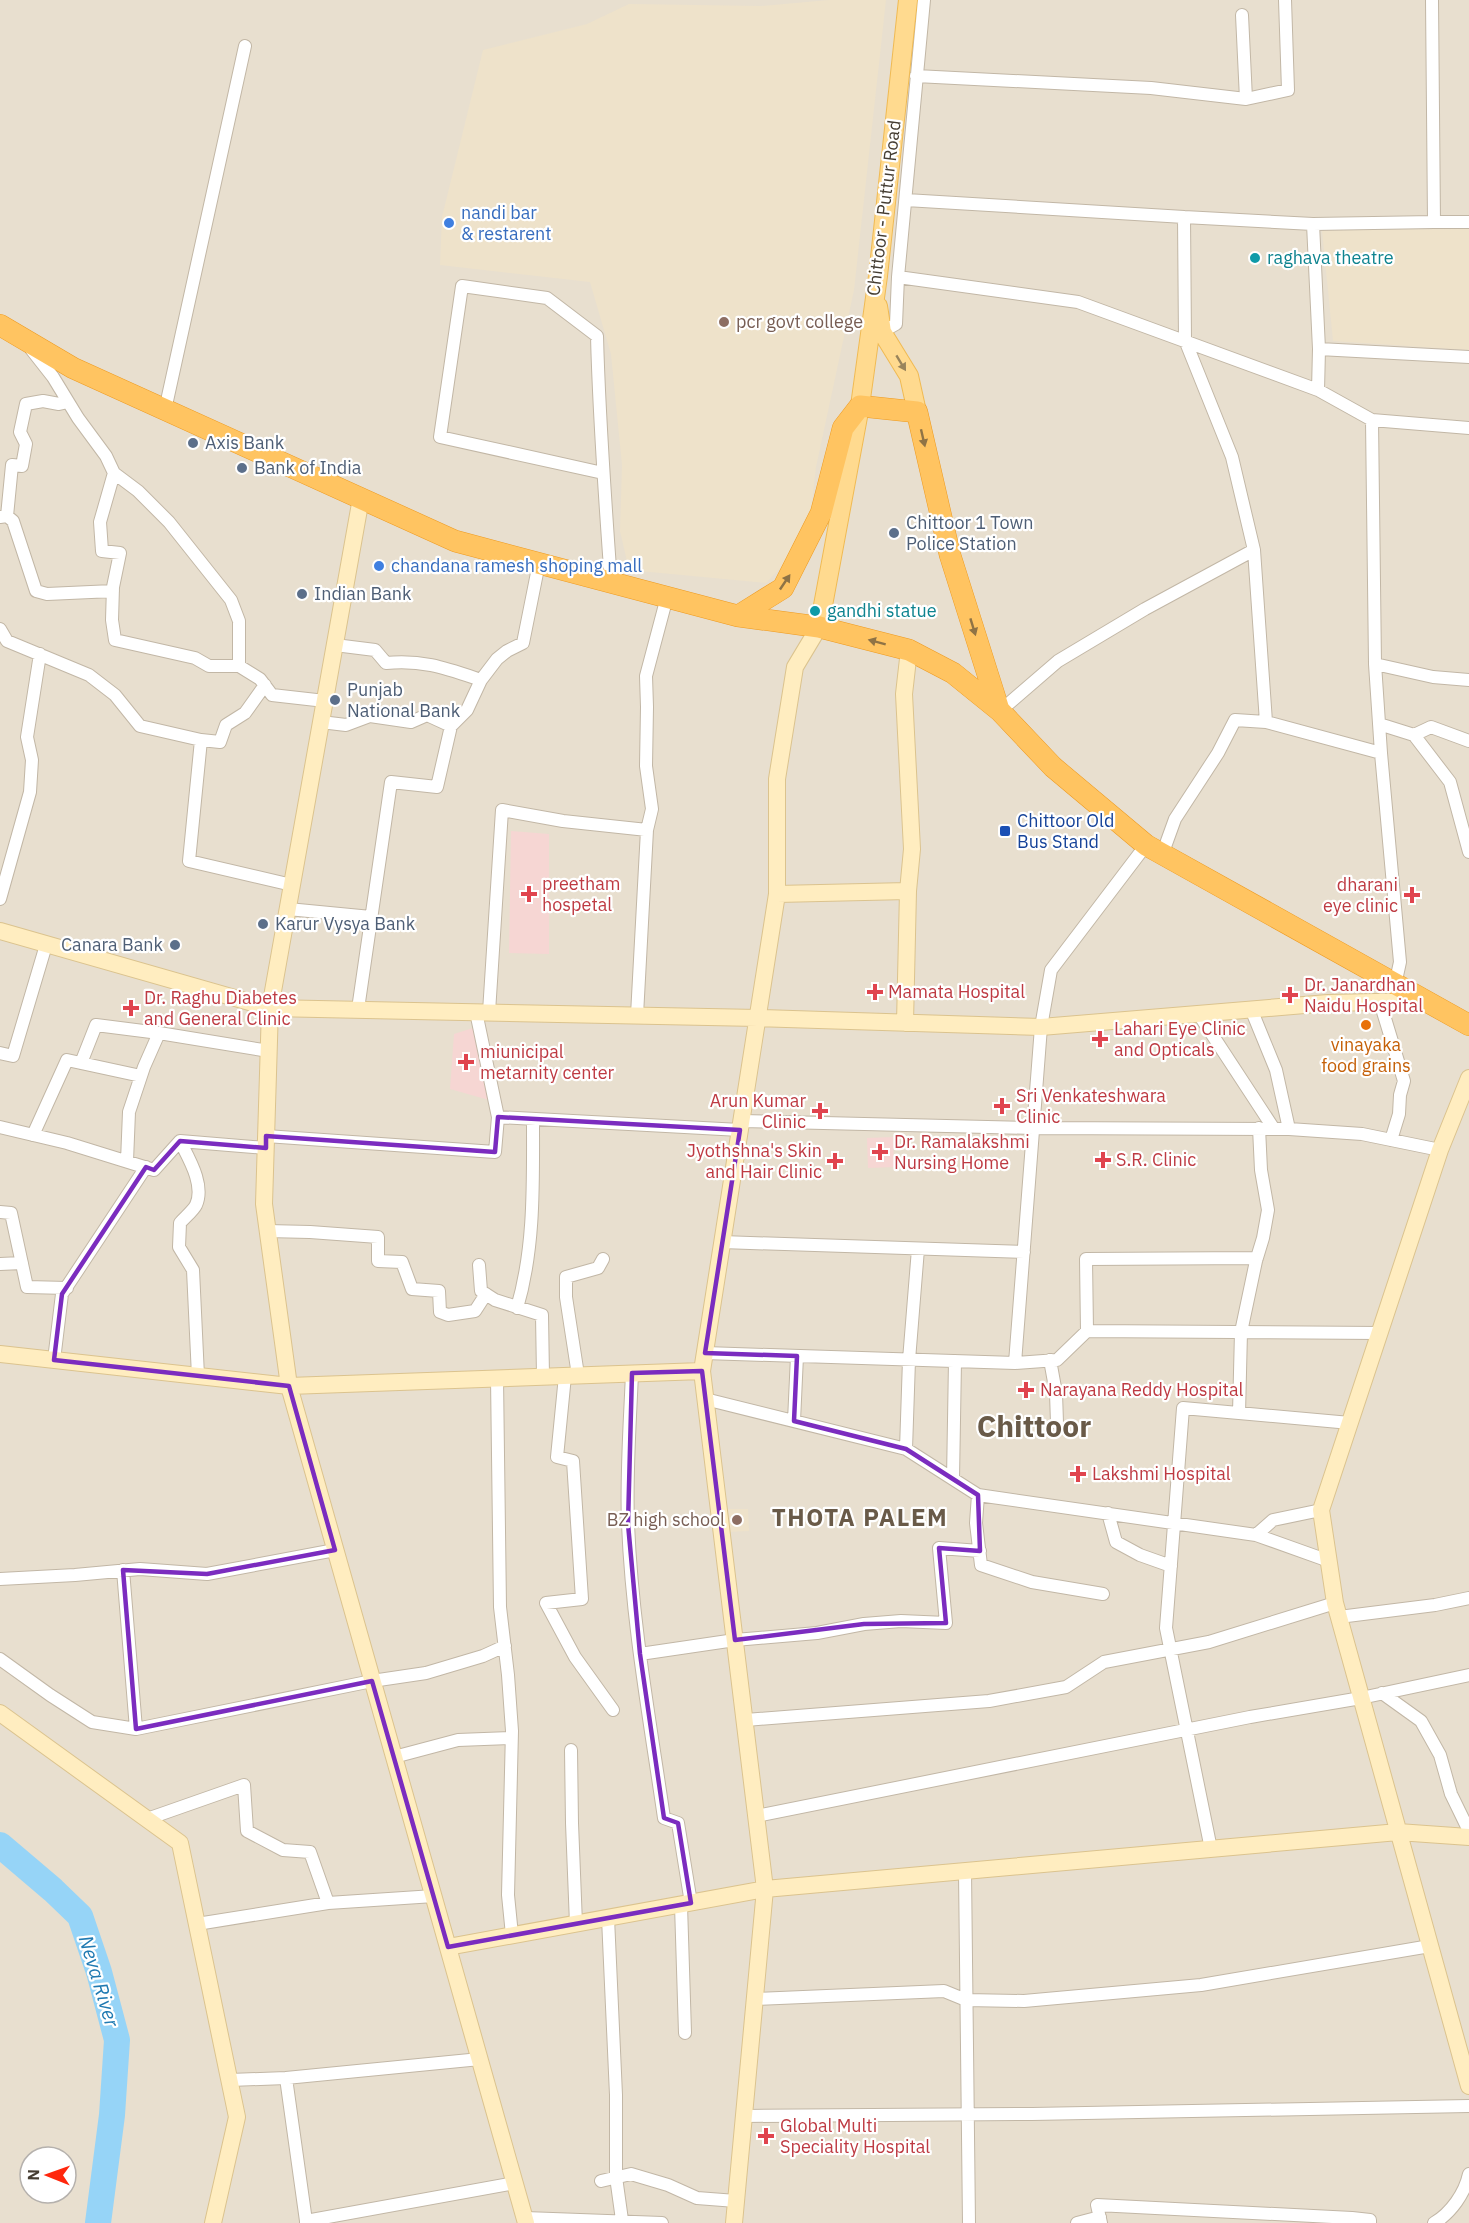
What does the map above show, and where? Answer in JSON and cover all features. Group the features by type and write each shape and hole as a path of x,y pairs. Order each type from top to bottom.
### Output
{"highway":[{"path":"0,325 73,368 455,541 738,616 819,627 909,650 953,673 1000,711 1053,767 1154,850 1469,1025"},
{"path":"738,616 783,588 821,513 843,428 860,406 917,412 950,555 1000,711"}],"main road":[{"name":"Chittoor - Puttur Road","path":"819,627 875,336 877,283 908,0"},
{"path":"875,336 909,376 917,412"}],"street":[{"path":"875,336 896,324 898,277 924,0"},
{"path":"916,76 1151,88 1246,99 1288,90 1285,0"},
{"path":"1432,0 1434,222"},
{"path":"1242,15 1246,99"},
{"path":"165,410 245,46"},
{"path":"906,200 1313,224 1469,222"},
{"path":"1184,217 1185,340 1232,457 1254,550 1266,722"},
{"path":"1313,224 1319,349 1318,390"},
{"path":"898,277 1078,302 1318,390 1372,420 1469,428"},
{"path":"603,473 440,437 462,286 547,298 597,336 598,404 611,582"},
{"path":"24,341 53,377 78,418 106,456 114,473 138,491 169,522 231,600 239,621 239,666"},
{"path":"1319,349 1469,357"},
{"path":"68,402 59,404 43,401 26,404 20,432 26,444 22,466 12,465 4,517 14,521 36,591 47,594 113,591"},
{"path":"1372,420 1375,664 1400,963 1395,985"},
{"path":"114,473 100,522 102,551 120,553 113,591 112,621 115,640 195,658 209,666 239,666 260,680 272,695 325,701"},
{"path":"361,498 270,1008 264,1204 289,1386 525,2221 622,2220 662,2223"},
{"path":"1000,711 1058,661 1145,609 1254,550"},
{"path":"358,1010 391,782 437,786 451,726 466,710 481,680 507,651 523,643 539,563"},
{"path":"636,1015 646,830 652,809 646,766 646,676 668,597"},
{"path":"734,2223 765,1889 702,1371 777,894 777,779 795,668 819,627"},
{"path":"0,629 6,641 89,675 115,695 140,726 201,741 220,741 226,725 245,713 265,686"},
{"path":"335,645 375,650 386,663 405,661 436,664 481,680"},
{"path":"905,1023 908,891 912,849 904,694 909,650"},
{"path":"0,898 30,792 32,760 27,737 40,654"},
{"path":"1375,664 1433,677 1469,680"},
{"path":"321,722 346,726 370,716 411,722 427,715 451,726"},
{"path":"1015,1363 1041,1027 1051,970 1154,850 1218,753 1235,720 1266,722 1381,753"},
{"path":"1379,724 1414,735 1450,782 1469,852"},
{"path":"1414,735 1431,727 1469,741"},
{"path":"201,741 189,861 292,885"},
{"path":"0,1127 154,1170 180,1141 266,1142 495,1152 498,1117 482,1012 502,810 563,821 646,830"},
{"path":"777,894 908,891"},
{"path":"288,909 371,917"},
{"path":"0,931 270,1008 758,1018 1041,1027 1251,1009 1424,1001"},
{"path":"0,1053 13,1056 46,945"},
{"path":"1380,1002 1404,1082 1400,1095 1400,1114 1391,1140"},
{"path":"1251,1009 1276,1070 1289,1129"},
{"path":"1198,1013 1274,1129"},
{"path":"81,1063 96,1025 269,1051"},
{"path":"128,1161 129,1112 159,1033"},
{"path":"33,1135 67,1060 141,1076"},
{"path":"1469,1078 1440,1150 1321,1510 1337,1610 1469,2086"},
{"path":"498,1117 741,1125 1289,1129 1362,1134 1440,1150"},
{"path":"517,1308 529,1254 533,1119"},
{"path":"1239,1413 1241,1332 1268,1210 1261,1170 1259,1128"},
{"path":"180,1141 198,1185 196,1205 180,1222 179,1247 193,1270 198,1376"},
{"path":"54,1360 62,1294 146,1167"},
{"path":"1,1213 11,1212 27,1287 67,1288"},
{"path":"267,1231 378,1237 378,1261 402,1262 412,1289 439,1291 440,1312 448,1315 475,1311 486,1294"},
{"path":"722,1242 1024,1252"},
{"path":"906,1449 909,1360 918,1249"},
{"path":"1087,1331 1086,1259 1257,1258"},
{"path":"603,1259 598,1268 566,1277 571,1375 556,1457 573,1461 582,1599 546,1603 574,1656 613,1710"},
{"path":"0,1264 22,1263"},
{"path":"479,1265 481,1291 495,1300 542,1315 543,1376"},
{"path":"705,1353 1015,1363 1057,1360 1087,1331 1380,1333"},
{"path":"0,1354 289,1386 702,1371"},
{"path":"794,1421 797,1356"},
{"path":"1050,1360 1056,1392 1057,1423"},
{"path":"953,1479 955,1361"},
{"path":"632,1373 628,1524 640,1654 664,1818 678,1823 686,1904 685,2033"},
{"path":"497,1378 500,1607 511,1738 508,1895 512,1935"},
{"path":"705,1399 906,1449 978,1495 1256,1535 1329,1561"},
{"path":"1211,1849 1166,1628 1183,1408 1350,1423"},
{"path":"978,1495 976,1523 981,1565 1032,1582 1103,1594"},
{"path":"1256,1535 1273,1520 1321,1510"},
{"path":"1108,1513 1116,1542 1140,1555 1171,1566"},
{"path":"640,1654 735,1640 817,1633 864,1624 946,1623 939,1548 980,1551"},
{"path":"0,1579 140,1569 207,1574 335,1550"},
{"path":"123,1570 136,1729"},
{"path":"746,1720 989,1701 1066,1687 1104,1662 1209,1642 1337,1610 1435,1605 1469,1598"},
{"path":"0,1659 92,1722 136,1729 372,1681 426,1673 475,1659 505,1646"},
{"path":"756,1816 1469,1675"},
{"path":"1382,1693 1422,1720 1440,1755 1451,1794 1469,1831"},
{"path":"0,1713 180,1843 237,2117 213,2223"},
{"path":"394,1757 458,1740 511,1738"},
{"path":"572,1750 576,1924"},
{"path":"147,1819 244,1785 247,1831 282,1850 310,1852 328,1903"},
{"path":"448,1947 765,1889 1398,1832 1469,1837"},
{"path":"965,1871 969,2223"},
{"path":"197,1924 328,1903 434,1896"},
{"path":"608,1918 616,2095 616,2177 622,2220"},
{"path":"755,1999 944,1991 966,2000 1024,2001 1200,1985 1430,1946"},
{"path":"230,2080 286,2078 480,2059"},
{"path":"286,2078 306,2222 515,2183"},
{"path":"744,2116 1468,2110"},
{"path":"601,2181 631,2174 668,2185 697,2198 736,2201"},
{"path":"1434,2223 1445,2216 1456,2201 1469,2174"},
{"path":"1077,2223 1100,2220 1097,2205 1372,2222"}],"highlighted area":[{"path":"498,1117 740,1130 705,1353 797,1356 794,1421 906,1449 978,1495 980,1551 939,1548 946,1623 864,1624 735,1640 702,1371 632,1373 628,1524 640,1654 664,1818 678,1823 691,1903 448,1947 372,1681 136,1729 123,1570 207,1574 335,1550 289,1386 54,1360 62,1294 146,1167 154,1170 180,1141 266,1148 266,1136 495,1152"}],"shaded area":[{"path":"0,0 1469,0 1469,2223 0,2223"},
{"name":"pcr govt college","path":"829,0 886,0 854,290 816,467 808,539 766,583 629,570 620,531 622,465 611,354 590,282 440,265 442,217 483,50 587,24 629,4 761,6"},
{"path":"1469,229 1469,350 1333,341 1322,230"},
{"name":"preetham hospetal","path":"511,831 549,834 549,954 509,953"},
{"name":"miunicipal metarnity center","path":"473,1028 489,1100 450,1089 454,1034"},
{"name":"Dr. Ramalakshmi Nursing Home","path":"893,1137 894,1167 868,1168 867,1138"},
{"name":"BZ high school","path":"726,1509 748,1509 749,1531 726,1532"}],"waterway":[{"name":"Neva River","path":"0,1845 80,1916 99,1972 117,2040 112,2115 98,2223"}],"place":[{"name":"nandi bar & restarent","path":"449,223"},
{"name":"raghava theatre","path":"1255,258"},
{"name":"pcr govt college","path":"724,322"},
{"name":"Axis Bank","path":"193,443"},
{"name":"Bank of India","path":"242,468"},
{"name":"Chittoor 1 Town Police Station","path":"894,533"},
{"name":"chandana ramesh shoping mall","path":"379,566"},
{"name":"Indian Bank","path":"302,594"},
{"name":"gandhi statue","path":"815,611"},
{"name":"Punjab National Bank","path":"335,700"},
{"name":"Chittoor Old Bus Stand","path":"1005,831"},
{"name":"preetham hospetal","path":"529,894"},
{"name":"dharani eye clinic","path":"1412,895"},
{"name":"Karur Vysya Bank","path":"263,924"},
{"name":"Canara Bank","path":"175,945"},
{"name":"Mamata Hospital","path":"875,992"},
{"name":"Dr. Janardhan Naidu Hospital","path":"1290,995"},
{"name":"Dr. Raghu Diabetes and General Clinic","path":"131,1008"},
{"name":"vinayaka food grains","path":"1366,1025"},
{"name":"Lahari Eye Clinic and Opticals","path":"1100,1039"},
{"name":"miunicipal metarnity center","path":"466,1062"},
{"name":"Sri Venkateshwara Clinic","path":"1002,1106"},
{"name":"Arun Kumar Clinic","path":"820,1111"},
{"name":"Dr. Ramalakshmi Nursing Home","path":"880,1152"},
{"name":"S.R. Clinic","path":"1103,1160"},
{"name":"Jyothshna's Skin and Hair Clinic","path":"835,1161"},
{"name":"Narayana Reddy Hospital","path":"1026,1390"},
{"name":"Lakshmi Hospital","path":"1078,1474"},
{"name":"BZ high school","path":"737,1520"},
{"name":"Global Multi Speciality Hospital","path":"766,2136"}],"district":[{"name":"Chittoor","path":"1034,1427"},
{"name":"THOTA PALEM","path":"860,1518"}]}
